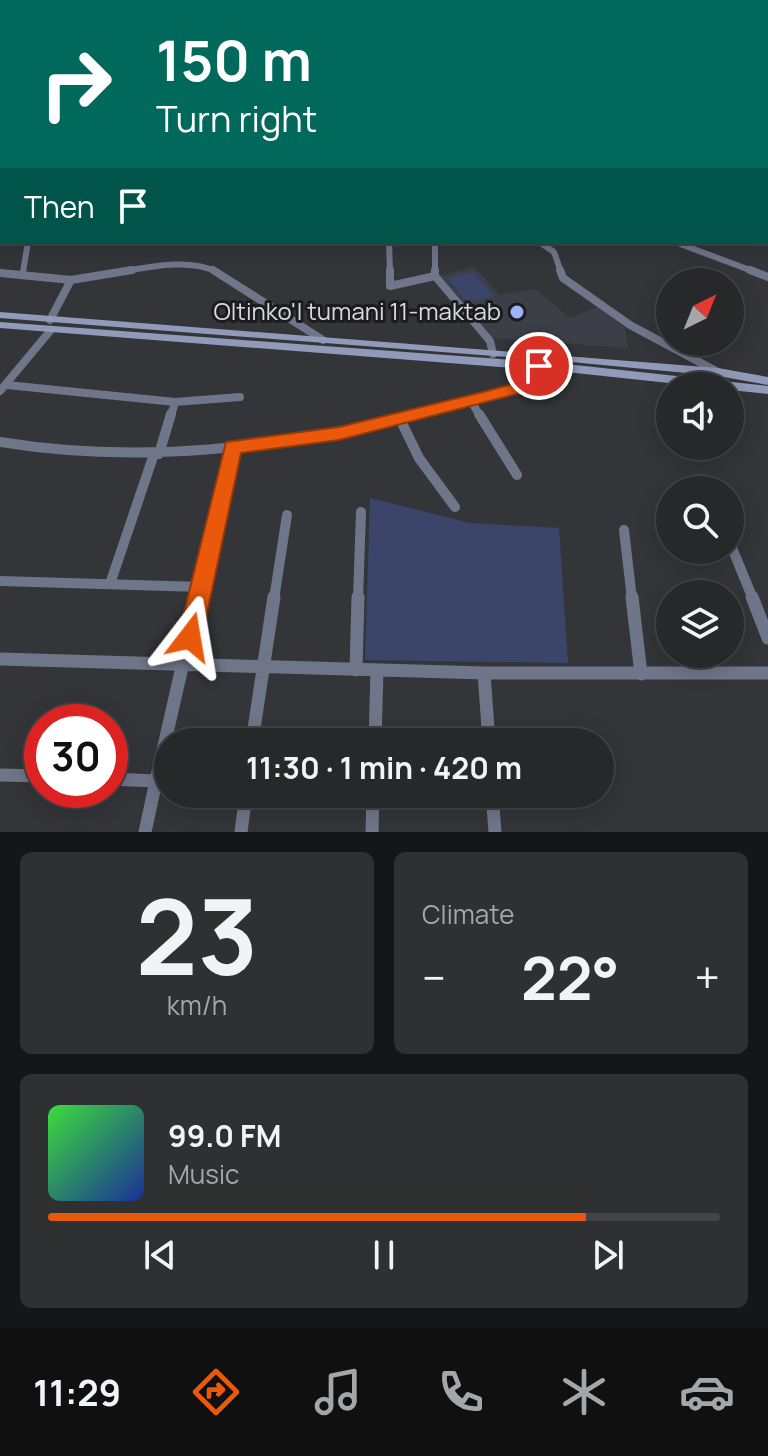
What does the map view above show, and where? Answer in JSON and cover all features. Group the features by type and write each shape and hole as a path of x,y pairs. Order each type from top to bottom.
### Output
{"main road":[{"path":"0,315 50,325 424,354 718,372"},
{"path":"0,325 323,340 424,354"},
{"path":"495,358 539,366 768,390"},
{"path":"744,377 768,381"}],"street":[{"path":"23,273 28,244"},
{"path":"389,244 390,286 435,276"},
{"path":"435,244 435,276 490,341 495,358"},
{"path":"542,244 554,252 563,278 630,325 718,372"},
{"path":"680,244 768,277"},
{"path":"0,273 71,280 143,267 205,266 233,280 323,340"},
{"path":"3,388 50,325 71,280"},
{"path":"0,442 33,449 156,454 339,433 522,387 533,378 539,366"},
{"path":"3,388 175,402 240,397"},
{"path":"471,401 517,475"},
{"path":"110,584 175,402"},
{"path":"400,419 419,458 455,507"},
{"path":"168,728 233,447"},
{"path":"356,670 361,512"},
{"path":"254,728 287,515"},
{"path":"624,530 641,674"},
{"path":"738,564 768,638"},
{"path":"0,581 202,587"},
{"path":"0,659 484,673 768,673"},
{"path":"375,728 377,670"},
{"path":"484,673 488,728"},
{"path":"0,775 24,776"},
{"path":"128,780 154,781"},
{"path":"145,832 154,790"},
{"path":"241,832 244,808"},
{"path":"372,832 373,808"},
{"path":"493,808 495,832"}],"shaded area":[{"name":"Oltinko'l tumani 11-maktab","path":"474,267 500,295 535,289 570,318 597,307 625,328 628,348 493,338 439,276"},
{"path":"473,272 495,296 468,303 447,278"},
{"path":"370,498 470,523 559,528 568,663 365,660"}],"place":[{"name":"Oltinko'l tumani 11-maktab","path":"517,312"}],"route":[{"path":"190,637 233,447 339,433 487,397 522,387 533,378 539,366"}]}
